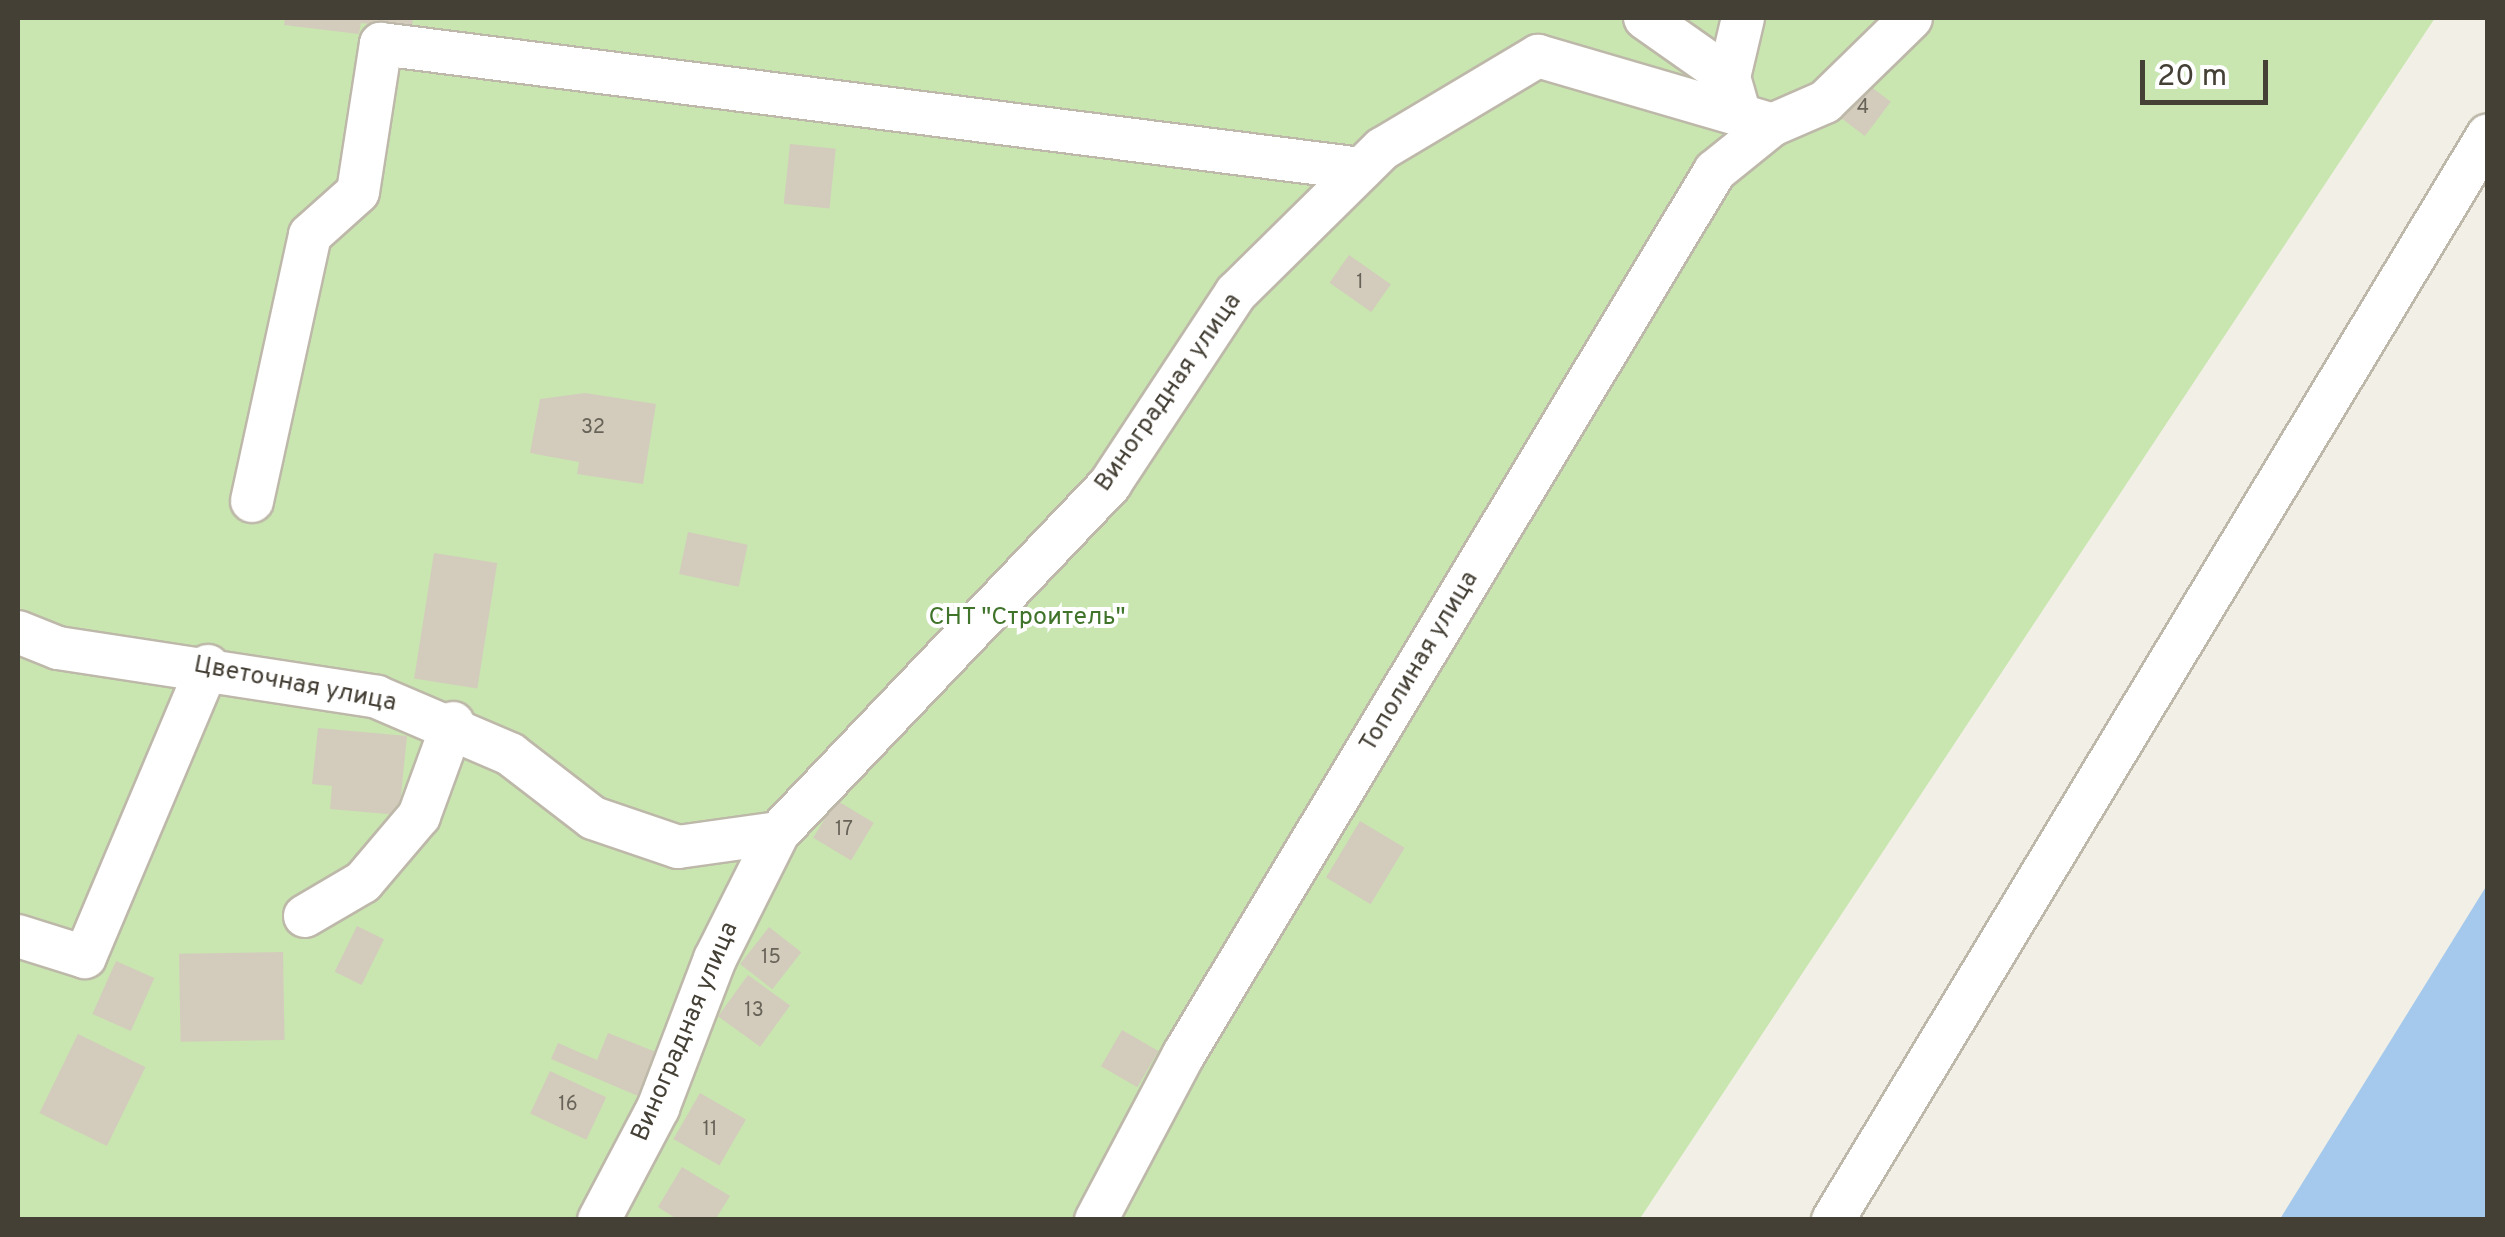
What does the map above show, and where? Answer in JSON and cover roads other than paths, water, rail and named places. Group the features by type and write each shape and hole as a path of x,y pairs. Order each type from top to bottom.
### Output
{"street":[{"path":"1645,18 1747,106"},
{"path":"1744,18 1747,106"},
{"name":"Тополиная улица","path":"1096,1220 1194,1037 1715,171 1747,106 1825,102 1910,18"},
{"path":"252,502 310,235 358,192 381,44 1360,169"},
{"name":"Виноградная улица","path":"598,1220 658,1108 778,833 1110,484 1236,293 1360,169 1538,56 1747,106"},
{"path":"1833,1220 2488,135"},
{"name":"Цветочная улица","path":"18,632 58,648 208,666 378,696 453,723 610,824 678,847 778,833"},
{"path":"18,936 84,957 208,666"},
{"path":"305,916 364,882 419,816 453,723"}],"water":[{"path":"2487,885 2487,1219 2280,1219"}],"park label":[{"name":"СНТ \"Строитель\"","path":"1027,618"}]}
